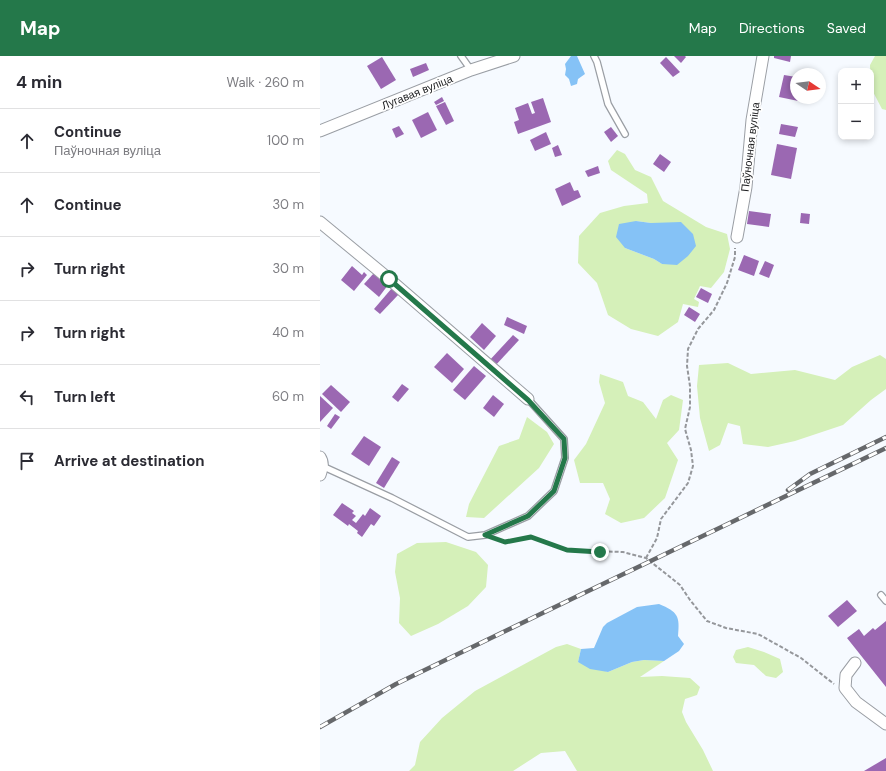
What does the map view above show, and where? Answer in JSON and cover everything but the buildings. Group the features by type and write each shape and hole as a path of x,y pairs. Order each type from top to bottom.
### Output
{"street":[{"name":"Лугавая вуліца","path":"320,131 471,70 514,56"},
{"name":"Паўночная вуліца","path":"736,237 746,187 752,120 763,56"},
{"path":"320,222 389,279 528,400"},
{"path":"855,663 846,675 845,688 856,702 886,724"}],"lane":[{"path":"461,56 471,70"},
{"path":"594,56 608,104 625,134"},
{"path":"321,466 392,498 468,537 485,535 528,516 554,491 565,458 564,439 528,400"},
{"path":"881,595 886,601"}],"path":[{"path":"646,558 657,538 661,519 688,483 693,466 692,450 685,429 690,407 690,386 687,366 688,349 698,329 714,310 728,283 735,256 736,237"},
{"path":"485,535 505,542 531,537 567,550 623,552 646,558 680,585 707,621 726,628 758,634 800,658 834,684 845,688"}],"green space":[{"path":"875,56 886,56 886,110 882,109 874,94 874,68 870,68 870,65"},
{"path":"617,150 625,154 635,170 651,177 663,201 706,227 727,234 730,249 724,272 711,288 700,286 694,299 699,302 698,307 683,304 678,322 658,336 631,329 608,315 597,283 578,263 579,236 600,213 624,206 648,203 647,194 611,170 608,161","holes":["636,221 651,223 681,223 662,264 654,259 625,248"]},
{"path":"880,355 886,359 886,389 843,425 795,441 768,447 743,444 740,426 728,423 720,445 709,451 700,418 697,386 699,365 728,363 751,374 795,370 835,380 852,367"},
{"path":"600,374 623,382 628,396 643,402 656,419 663,400 671,395 683,400 679,430 667,443 678,460 665,498 644,518 621,523 605,514 610,499 603,483 580,483 574,460 586,444 605,403 599,382"},
{"path":"527,417 547,432 554,444 539,468 484,518 466,517 469,504 499,446 519,439"},
{"path":"446,542 476,552 488,565 486,587 468,606 438,624 411,636 399,623 400,598 395,572 397,554 417,543"},
{"path":"567,644 581,649 578,662 608,672 632,662 644,660 664,661 640,677 662,676 690,678 700,687 697,695 685,699 682,712 713,771 577,771 565,751 541,753 513,771 409,771 415,765 420,742 442,718 475,691 556,647"},
{"path":"748,647 780,659 783,672 776,678 766,676 754,665 736,663 733,657 736,650"}],"water":[{"path":"571,56 577,56 585,74 578,79 577,84 571,86 569,79 565,75 565,64"},
{"path":"636,221 651,223 681,222 693,234 696,246 688,256 677,265 662,264 654,259 625,248 616,237 619,224"},
{"path":"659,604 674,612 678,619 678,636 684,644 679,651 664,661 644,660 632,662 608,672 590,669 578,662 581,649 594,648 603,627 607,623 637,607"}],"railway":[{"path":"788,490 810,474 886,437"},
{"path":"320,727 396,684 886,448"}],"route":[{"path":"389,279 528,400 564,439 565,458 554,491 528,516 485,535 505,542 531,537 567,550 600,552"}]}
